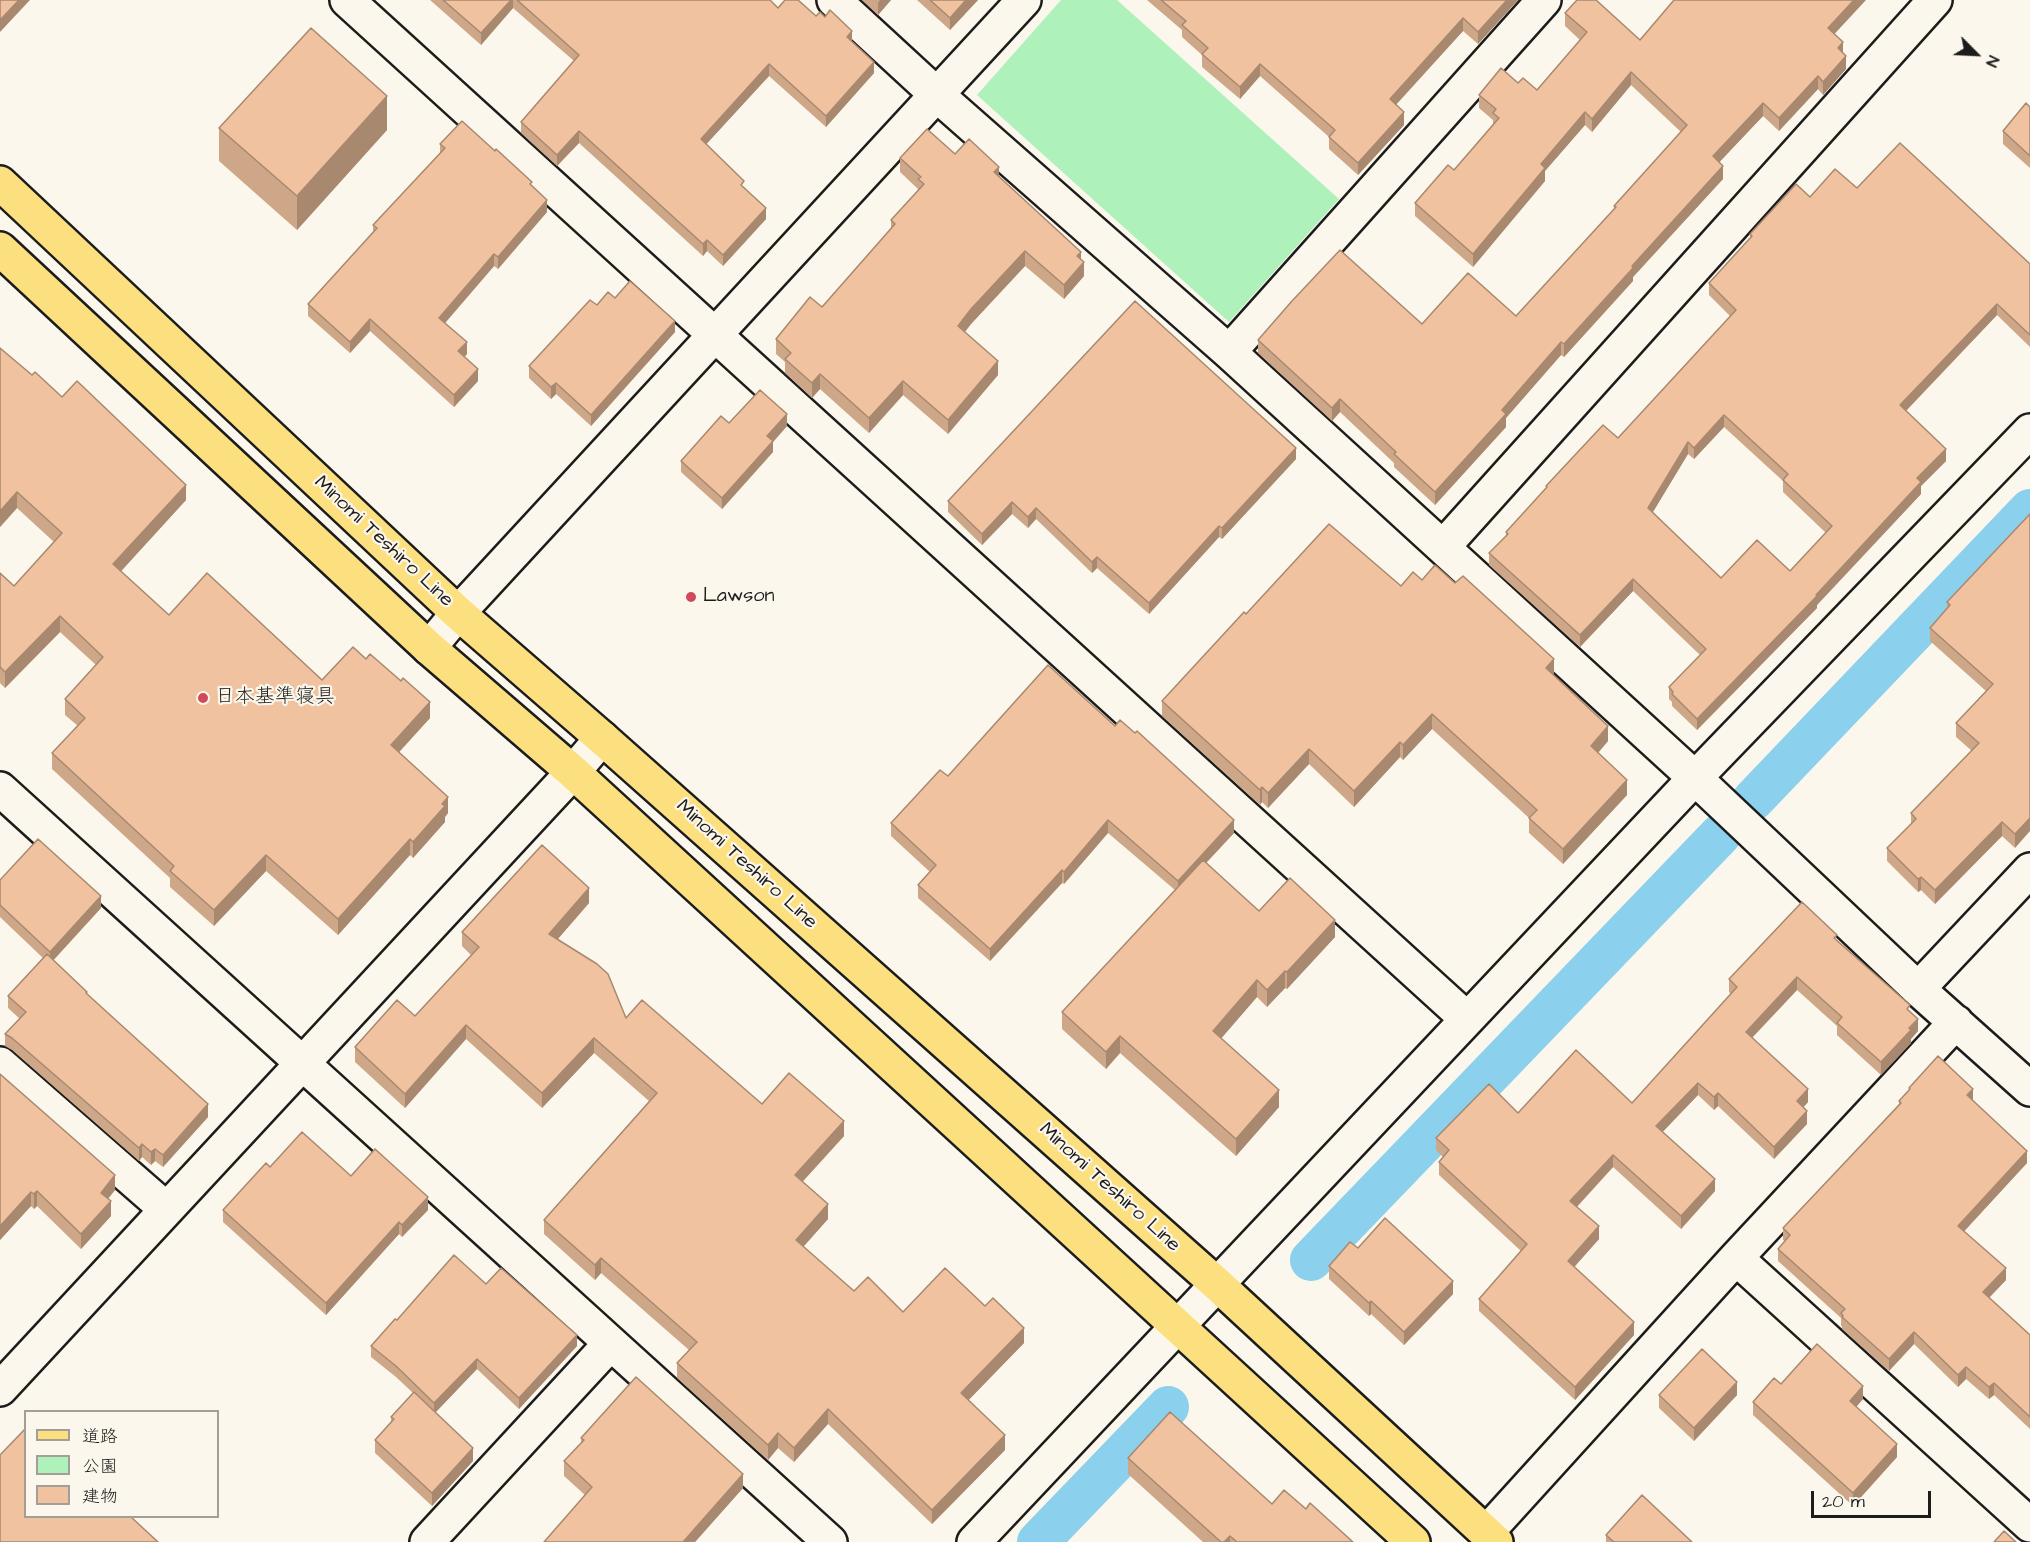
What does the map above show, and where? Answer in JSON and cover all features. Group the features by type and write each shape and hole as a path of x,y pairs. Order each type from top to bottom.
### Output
{"main road":[{"name":"Minomi Teshiro Line","path":"0,183 458,613 1218,1285 1491,1537"},
{"path":"0,249 429,648 573,772 1413,1542"}],"street":[{"path":"347,0 1467,1019"},
{"path":"834,0 936,94 1229,352 1695,778 1918,989 2030,1089"},
{"path":"429,648 458,613 1024,0"},
{"path":"1229,352 1544,0"},
{"path":"1443,548 1935,0"},
{"path":"975,1542 1695,778 2030,431"},
{"path":"0,1389 602,738"},
{"path":"6,808 302,1063 830,1542"},
{"path":"1918,989 2030,870"},
{"path":"1491,1537 1736,1258 1956,1022"},
{"path":"0,1064 166,1209"},
{"path":"1736,1258 2030,1525"},
{"path":"427,1542 610,1344"}],"green space":[{"path":"1061,0 1117,0 1339,199 1229,322 977,95"}],"building":[{"path":"0,0 19,0 0,20"},
{"path":"443,0 511,0 481,33"},
{"path":"517,0 770,0 778,8 785,0 798,0 816,16 820,12 825,17 830,10 852,31 847,37 874,62 826,116 769,64 701,139 744,181 741,185 766,208 723,255 707,240 703,244 579,131 557,155 521,122 579,55"},
{"path":"930,0 966,0 950,18"},
{"path":"1161,0 1507,0 1478,32 1463,18 1390,99 1404,112 1358,163 1329,137 1335,130 1260,64 1240,87 1202,54 1208,48 1182,25 1186,21"},
{"path":"1577,0 1596,0 1640,40 1674,0 1854,0 1828,28 1843,42 1838,48 1846,56 1823,82 1818,76 1779,118 1763,103 1713,156 1723,166 1564,344 1561,342 1502,410 1506,414 1435,492 1340,399 1332,408 1258,340 1340,250 1422,324 1468,273 1516,316 1687,125 1631,72 1592,119 1585,112 1541,164 1545,168 1473,254 1415,203 1448,165 1454,170 1499,118 1493,113 1496,109 1479,95 1501,68 1518,83 1523,78 1537,90 1587,32 1565,13"},
{"path":"311,28 387,96 297,196 219,128"},
{"path":"2026,103 2030,107 2030,156 2003,131"},
{"path":"462,121 532,182 530,184 547,200 498,257 494,254 439,318 467,342 458,351 478,369 454,395 370,319 350,342 308,304 377,228 373,225 445,148 440,144"},
{"path":"927,129 955,154 969,139 999,167 994,172 1081,252 1077,256 1084,262 1064,285 1025,251 971,309 958,326 998,361 948,420 903,381 869,418 820,374 812,383 785,359 791,353 776,339 810,297 822,307 895,224 891,220 924,184 918,179 921,177 900,158"},
{"path":"1900,143 2030,264 2030,335 1997,304 1900,405 1946,449 1917,478 1921,482 1817,596 1697,719 1672,694 1669,687 1706,649 1633,579 1580,635 1489,553 1508,534 1506,532 1546,486 1603,425 1618,438 1736,310 1709,283 1796,184 1810,197 1835,169 1857,188","holes":["1724,415 1788,474 1783,480 1832,526 1790,571 1757,540 1721,578 1648,508 1688,442 1694,448"]},
{"path":"630,281 675,321 591,415 556,383 551,387 529,366 590,300 597,305 608,292 615,298"},
{"path":"1135,301 1296,448 1222,528 1219,526 1149,603 1097,557 1092,562 1036,508 1028,517 1012,502 982,534 948,501"},
{"path":"0,348 32,375 35,372 62,397 77,381 186,485 113,564 169,615 207,573 322,680 353,647 366,659 370,654 401,681 403,678 430,702 391,745 448,797 442,804 445,806 413,842 410,839 338,919 266,855 214,910 170,871 174,866 52,753 85,718 65,699 103,657 60,616 5,672 0,667 0,573 14,586 62,533 17,492 0,511"},
{"path":"760,390 787,414 767,436 773,441 722,498 681,461 721,416 729,423"},
{"path":"2030,514 2030,818 2015,834 2002,822 1935,890 1921,877 1918,879 1887,848 1916,819 1911,813 1979,743 1956,723 1993,684 1930,628 1950,605 1947,602"},
{"path":"1329,524 1401,586 1413,572 1422,580 1435,565 1455,583 1463,576 1554,659 1546,668 1608,726 1591,746 1627,780 1563,849 1529,818 1537,810 1432,714 1403,745 1400,742 1354,791 1309,749 1268,793 1262,787 1260,790 1162,701"},
{"path":"1048,665 1115,726 1120,720 1135,733 1137,731 1234,820 1178,881 1108,820 1064,872 1062,870 990,949 918,885 936,865 891,823 940,770 948,776"},
{"path":"38,839 101,896 50,952 0,905 0,880"},
{"path":"542,845 589,888 549,934 597,964 608,974 626,1018 642,1000 762,1104 789,1073 844,1121 795,1175 828,1204 796,1240 854,1291 868,1277 903,1312 945,1268 985,1306 993,1298 1024,1328 961,1393 1005,1435 932,1510 828,1409 794,1448 778,1433 768,1445 677,1363 697,1342 601,1258 595,1265 544,1220 657,1093 594,1038 542,1093 466,1025 405,1094 355,1047 397,1000 415,1016 479,947 462,932"},
{"path":"1203,860 1259,911 1290,878 1335,920 1287,972 1285,971 1267,990 1257,980 1213,1031 1279,1090 1236,1139 1120,1036 1106,1052 1062,1012"},
{"path":"1802,902 1837,935 1834,938 1910,1005 1907,1009 1918,1019 1909,1028 1911,1030 1881,1062 1837,1023 1842,1017 1797,977 1746,1032 1808,1089 1797,1101 1807,1111 1774,1147 1718,1093 1714,1097 1698,1083 1656,1126 1715,1179 1681,1216 1613,1155 1570,1201 1599,1226 1568,1261 1634,1322 1575,1387 1479,1299 1527,1244 1439,1162 1449,1150 1436,1138 1489,1084 1518,1113 1576,1050 1632,1103 1737,987 1729,979"},
{"path":"47,954 86,993 208,1104 163,1155 155,1149 151,1152 142,1144 139,1148 5,1034 26,1012 8,996"},
{"path":"1938,1056 1973,1089 1967,1095 2027,1151 1958,1226 2006,1268 1983,1292 2030,1335 2030,1417 1994,1383 1989,1387 1966,1367 1958,1375 1914,1332 1889,1359 1842,1317 1841,1313 1845,1309 1778,1249 1790,1235 1783,1228 1901,1103 1899,1101 1909,1088"},
{"path":"0,1074 115,1175 101,1193 111,1201 81,1234 37,1191 34,1194 31,1192 0,1226"},
{"path":"302,1132 351,1176 375,1149 428,1197 402,1225 399,1222 326,1303 223,1210 266,1163 270,1167"},
{"path":"1385,1218 1453,1281 1404,1332 1329,1266 1350,1242 1358,1248"},
{"path":"454,1255 486,1284 501,1268 577,1335 519,1398 477,1359 434,1403 396,1366 371,1346"},
{"path":"1817,1344 1863,1386 1850,1401 1897,1444 1853,1493 1753,1402 1774,1378 1781,1384"},
{"path":"1702,1349 1737,1382 1694,1428 1659,1395"},
{"path":"636,1377 743,1474 683,1542 544,1542 592,1487 564,1461 584,1440 581,1438"},
{"path":"414,1392 473,1448 432,1493 375,1440 394,1419 391,1417"},
{"path":"1170,1412 1272,1504 1284,1490 1306,1509 1310,1503 1353,1542 1237,1542 1230,1536 1221,1542 1128,1458"},
{"path":"24,1430 24,1518 132,1518 158,1542 0,1542 0,1455"},
{"path":"1642,1495 1692,1542 1614,1542 1606,1535"},
{"path":"2004,1531 2016,1542 1994,1542"}],"waterway":[{"path":"1753,800 2030,510"},
{"path":"1311,1260 1720,835"},
{"path":"1038,1542 1168,1407"}],"place":[{"name":"Lawson","path":"691,597"},
{"name":"日本基準寝具","path":"203,698"}]}
